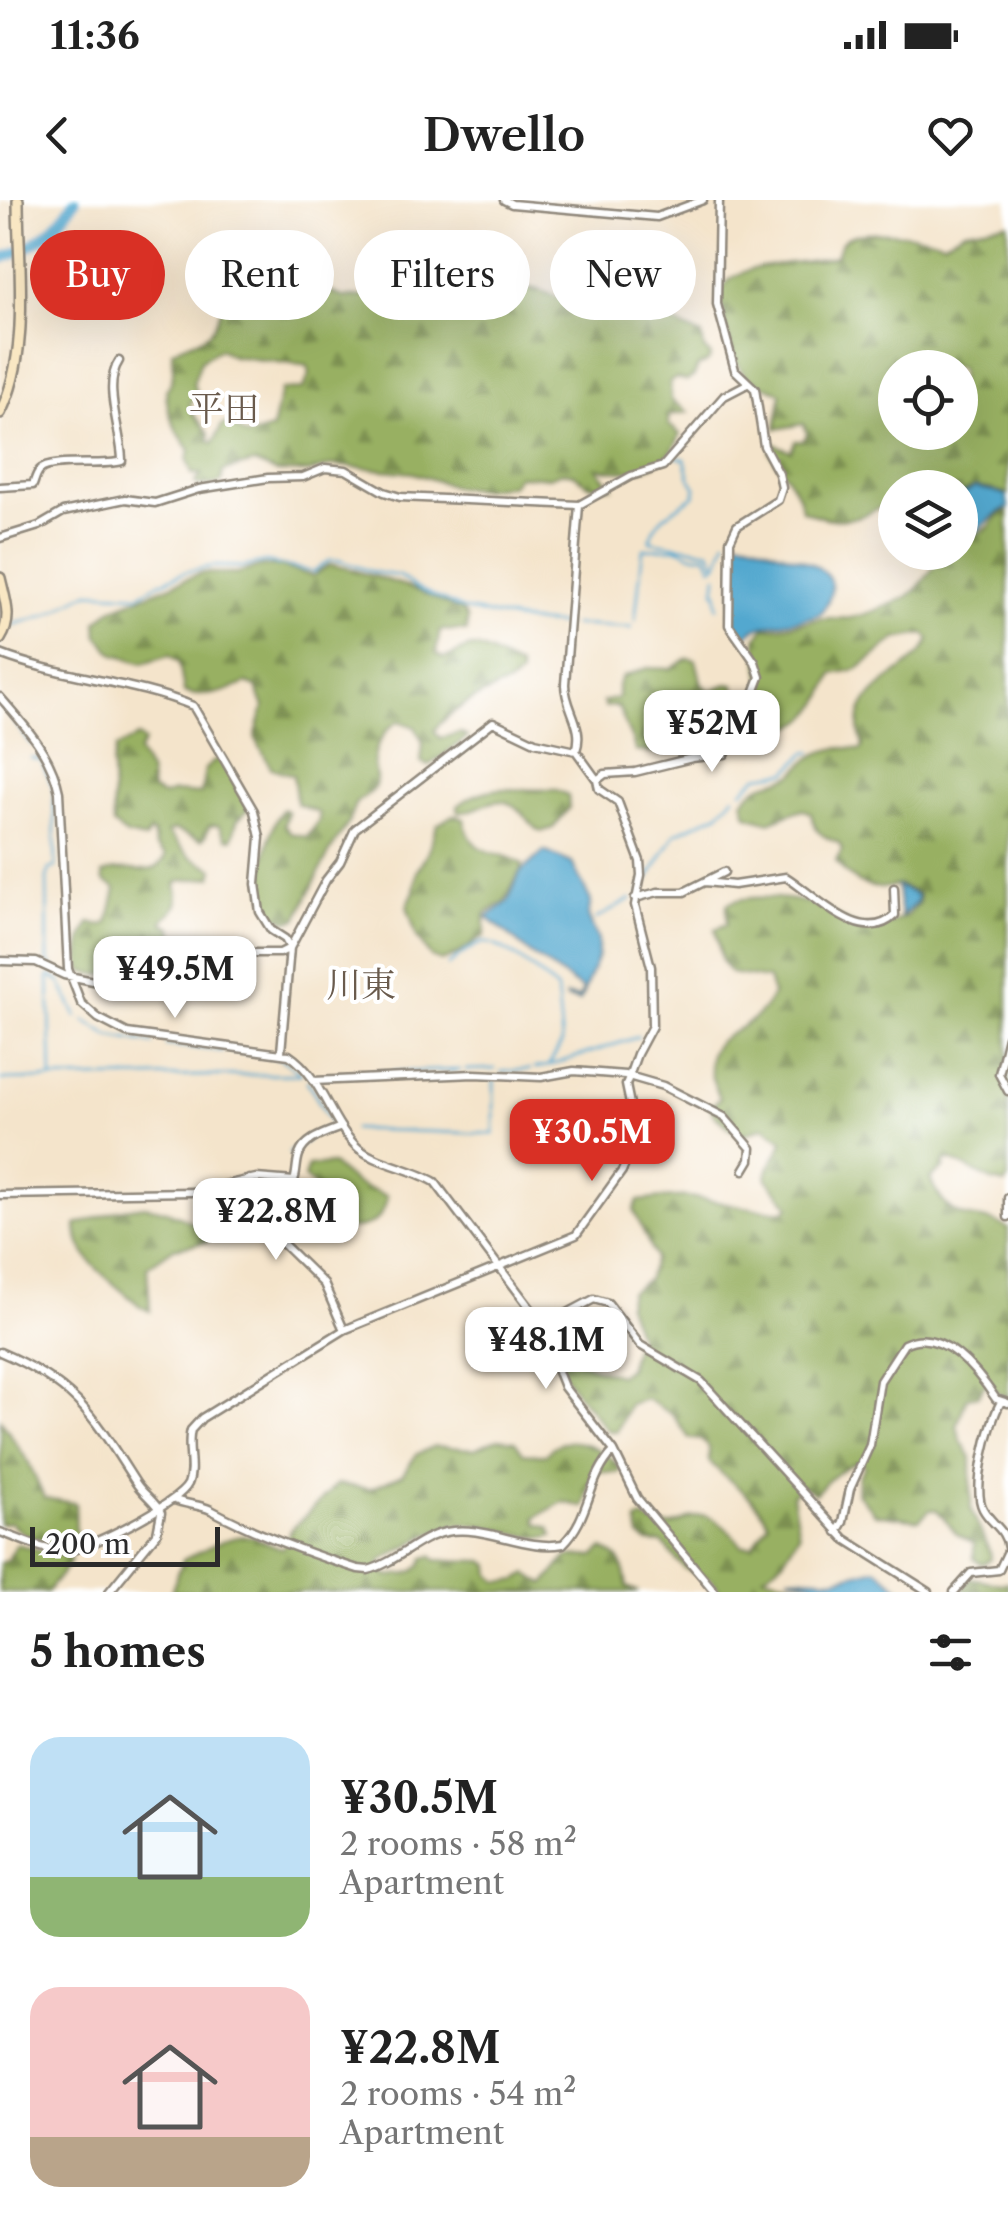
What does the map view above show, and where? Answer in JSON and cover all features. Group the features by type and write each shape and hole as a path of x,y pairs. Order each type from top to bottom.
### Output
{"main road":[{"path":"0,414 16,370 18,200"},
{"path":"0,578 8,615 0,639"}],"street":[{"path":"504,200 657,216 703,200"},
{"path":"597,780 604,774 635,772 725,754 755,694 759,670 729,625 730,541 737,526 778,500 782,488 780,474 762,440 757,395 735,370 714,293 720,200"},
{"path":"0,486 33,485 39,472 49,466 122,461 114,390 114,370 120,360"},
{"path":"0,538 39,526 62,512 125,499 155,503 199,490 302,476 325,468 346,470 400,497 579,506 631,476 663,466 724,396 747,384"},
{"path":"576,751 579,729 566,703 564,684 579,506"},
{"path":"0,654 194,706 254,811 260,836 256,884 260,912 271,930 285,939 290,948"},
{"path":"0,697 30,732 54,770 59,792 69,976 76,995 90,1013 127,1033 282,1052 300,1062 361,1150 435,1182 537,1317 536,1327 548,1346 556,1374 614,1451 637,1498 715,1592"},
{"path":"0,1532 46,1548 71,1550 100,1539 173,1499 190,1479 188,1438 195,1423 344,1330 576,1235 610,1190 637,1138 626,1091 653,1020 650,955 635,898 642,875 640,860 622,808 599,789 576,751 535,742 494,722 355,829 290,948 282,1052"},
{"path":"635,898 658,892 684,892 724,872"},
{"path":"705,882 734,885 790,876 812,898 842,917 866,926 884,924 895,915 894,888"},
{"path":"0,961 36,962 69,976 176,998 220,980 242,954 280,954 290,948"},
{"path":"1008,1037 999,1074 1008,1091"},
{"path":"313,1081 474,1074 541,1077 574,1071 629,1076 663,1086 724,1116 750,1148 750,1160 744,1170"},
{"path":"0,1195 192,1192 248,1179 294,1181 299,1152 320,1135 342,1127"},
{"path":"248,1179 276,1237 324,1284 344,1330"},
{"path":"1008,1198 1008,1217"},
{"path":"537,1317 560,1317 594,1299 608,1303 640,1345 701,1381 838,1532 929,1592"},
{"path":"838,1532 850,1489 870,1445 880,1381 904,1344 921,1340 948,1348 964,1359 1005,1402 988,1429 979,1492 984,1511 1001,1529 1008,1549 999,1570 972,1573 954,1592"},
{"path":"0,1352 35,1368 89,1410 140,1488 158,1507 162,1518 158,1534 109,1592"},
{"path":"173,1499 210,1509 231,1523 281,1544 368,1570 446,1532 473,1532 542,1546 563,1544 580,1526 593,1482 614,1451"}],"green space":[{"path":"1008,223 1008,494 978,488 978,470 878,470 878,508 844,519 824,518 802,510 793,486 770,452 774,444 791,451 795,441 803,441 807,434 804,424 776,429 781,393 751,380 737,364 720,296 726,284 752,269 836,256 843,241 851,236 907,234 943,242 965,230"},
{"path":"530,288 550,294 550,320 668,320 702,336 704,349 711,356 687,381 676,378 670,382 671,400 688,412 669,415 668,424 680,434 675,446 647,468 597,468 612,487 589,485 574,474 563,472 549,477 518,476 511,485 480,489 455,487 413,473 333,465 309,472 276,472 254,463 223,471 221,483 200,486 195,483 202,474 192,474 187,460 190,450 170,415 166,390 173,377 172,351 213,328 217,320 334,320 334,293 354,297 354,320 530,320","holes":["220,349 232,356 308,366 310,374 303,389 281,390 272,429 247,436 228,423 222,425 213,443 190,410 191,401 198,395 193,384 201,360"]},
{"path":"1008,511 1008,1179 1005,1184 992,1181 951,1160 945,1161 944,1168 930,1179 939,1196 956,1213 1008,1228 1008,1397 991,1385 984,1385 979,1395 967,1397 957,1425 971,1457 971,1510 990,1560 982,1564 974,1559 974,1543 957,1534 937,1510 930,1510 919,1520 875,1514 857,1493 858,1477 865,1466 860,1461 841,1470 815,1494 802,1486 792,1495 799,1534 782,1562 764,1575 832,1592 720,1592 708,1578 682,1566 662,1543 640,1537 637,1521 643,1518 670,1526 700,1516 711,1518 742,1546 753,1546 768,1523 757,1505 709,1461 709,1447 701,1440 689,1438 673,1415 646,1399 629,1404 617,1431 608,1431 572,1387 555,1358 547,1353 524,1354 515,1348 510,1320 540,1327 584,1313 594,1317 592,1323 578,1326 563,1339 578,1360 619,1375 628,1368 638,1335 627,1305 630,1292 647,1280 655,1258 634,1210 638,1201 688,1197 773,1211 785,1211 790,1206 767,1179 783,1140 764,1127 740,1136 713,1114 711,1106 720,1098 711,1075 710,1058 715,1046 750,1022 773,994 768,979 731,973 722,962 715,929 727,924 727,904 762,897 805,902 852,924 875,928 906,917 919,903 919,894 899,885 864,885 849,876 836,861 842,850 839,843 820,833 811,813 802,809 769,822 747,815 743,801 756,788 792,775 820,753 840,748 861,750 861,711 869,698 920,654 930,640 925,634 896,639 858,669 833,674 813,712 798,724 776,730 752,714 762,685 756,638 765,628 856,617 880,609 916,590 932,570 978,570 978,534 1000,513"},
{"path":"329,565 394,582 462,611 467,618 467,631 440,630 436,653 443,658 477,647 519,667 520,675 469,702 439,724 434,731 440,738 460,733 468,737 428,766 421,762 423,743 415,727 399,721 389,728 376,752 374,788 356,803 297,919 288,921 274,915 268,905 264,878 267,846 283,809 288,812 284,825 290,833 307,837 319,821 319,813 297,804 293,775 271,768 255,737 264,707 256,687 247,683 208,695 184,692 179,662 170,655 143,663 114,654 98,636 97,622 111,609 201,573 237,573 280,566 313,576"},
{"path":"688,658 696,660 702,684 710,691 734,685 735,693 728,697 728,717 719,729 682,737 659,753 635,751 620,710 605,707 603,702 618,698 622,677 647,668 671,669"},
{"path":"138,737 144,742 138,752 149,771 152,791 163,796 174,792 201,794 205,769 218,758 224,760 249,808 237,821 232,839 226,838 218,825 209,826 201,840 175,830 167,832 189,856 214,869 212,877 176,884 177,904 163,923 181,938 205,936 209,948 185,956 165,945 145,946 119,970 95,974 82,971 80,952 90,923 108,923 116,889 104,881 103,874 155,868 166,856 155,846 153,833 145,839 127,835 113,825 112,765 116,748"},
{"path":"500,789 557,790 568,795 569,808 553,828 541,832 516,807 505,802 458,812 458,806 473,796"},
{"path":"453,815 464,819 468,833 480,848 523,865 505,901 485,914 485,935 441,961 431,957 417,937 407,906 437,825"},
{"path":"331,1164 356,1184 387,1196 374,1222 358,1228 329,1226 314,1186 304,1177 308,1166"},
{"path":"144,1206 179,1216 211,1237 207,1242 174,1248 147,1267 150,1311 90,1261 76,1225 118,1210"},
{"path":"1,1420 29,1463 44,1498 75,1503 76,1538 72,1544 39,1539 11,1522 0,1524"},
{"path":"498,1439 515,1441 523,1453 546,1455 562,1443 583,1444 604,1453 620,1468 618,1473 593,1471 584,1507 563,1502 536,1517 537,1523 550,1528 553,1536 536,1537 461,1524 440,1530 381,1561 380,1570 388,1576 410,1573 419,1568 424,1558 432,1556 436,1560 484,1561 499,1582 518,1580 527,1574 545,1584 567,1557 594,1556 603,1549 621,1564 627,1587 639,1592 171,1592 183,1560 217,1543 244,1536 283,1548 290,1531 337,1484 370,1489 402,1475 417,1454 435,1446 474,1449"},
{"path":"16,1544 69,1557 71,1561 47,1592 0,1592 0,1563 8,1560"},
{"path":"971,1578 1008,1582 1008,1591 962,1592"}],"water":[{"path":"978,488 1006,495 1008,508 978,531"},
{"path":"735,540 754,543 821,569 831,586 821,613 759,628 746,638 734,624"},
{"path":"544,851 572,863 591,901 588,916 598,940 598,956 580,1001 566,996 579,998 583,990 487,917 508,902 520,873"},
{"path":"897,886 917,895 917,902 901,917"},
{"path":"876,1568 905,1592 845,1592 789,1576 834,1579"}],"waterway":[{"path":"0,259 43,237 75,200"},
{"path":"674,456 685,459 690,478"},
{"path":"691,480 696,488 694,496 660,520 650,541 710,551 716,563"},
{"path":"635,621 643,549 679,548 692,555 707,555 712,567 718,564 726,540"},
{"path":"12,625 47,615 89,592 139,595 185,572 214,566 243,567 266,562 314,572 328,561 338,560 399,576 465,610 566,625"},
{"path":"715,592 717,576"},
{"path":"717,592 718,607"},
{"path":"574,625 632,628"},
{"path":"0,703 32,745"},
{"path":"742,791 758,776 787,772 812,752"},
{"path":"31,758 41,760 53,787 56,867 50,869 47,878 48,962 52,965"},
{"path":"640,893 675,834 719,813 734,796"},
{"path":"596,919 631,899"},
{"path":"448,965 473,947 489,943 521,960 557,990 562,1043 548,1066 535,1068"},
{"path":"49,976 52,1078"},
{"path":"51,976 60,982 77,1017"},
{"path":"84,1020 109,1036 153,1044"},
{"path":"551,1065 638,1037"},
{"path":"166,1045 222,1051"},
{"path":"229,1051 280,1058 300,1073"},
{"path":"466,1070 495,1069"},
{"path":"501,1072 530,1069"},
{"path":"392,1072 460,1070"},
{"path":"353,1073 387,1072"},
{"path":"0,1080 301,1074"},
{"path":"353,1129 494,1134 494,1078"},
{"path":"307,1081 333,1126 317,1133"},
{"path":"289,1153 308,1139"}],"district":[{"name":"平田","path":"224,409"},
{"name":"川東","path":"361,985"}]}
